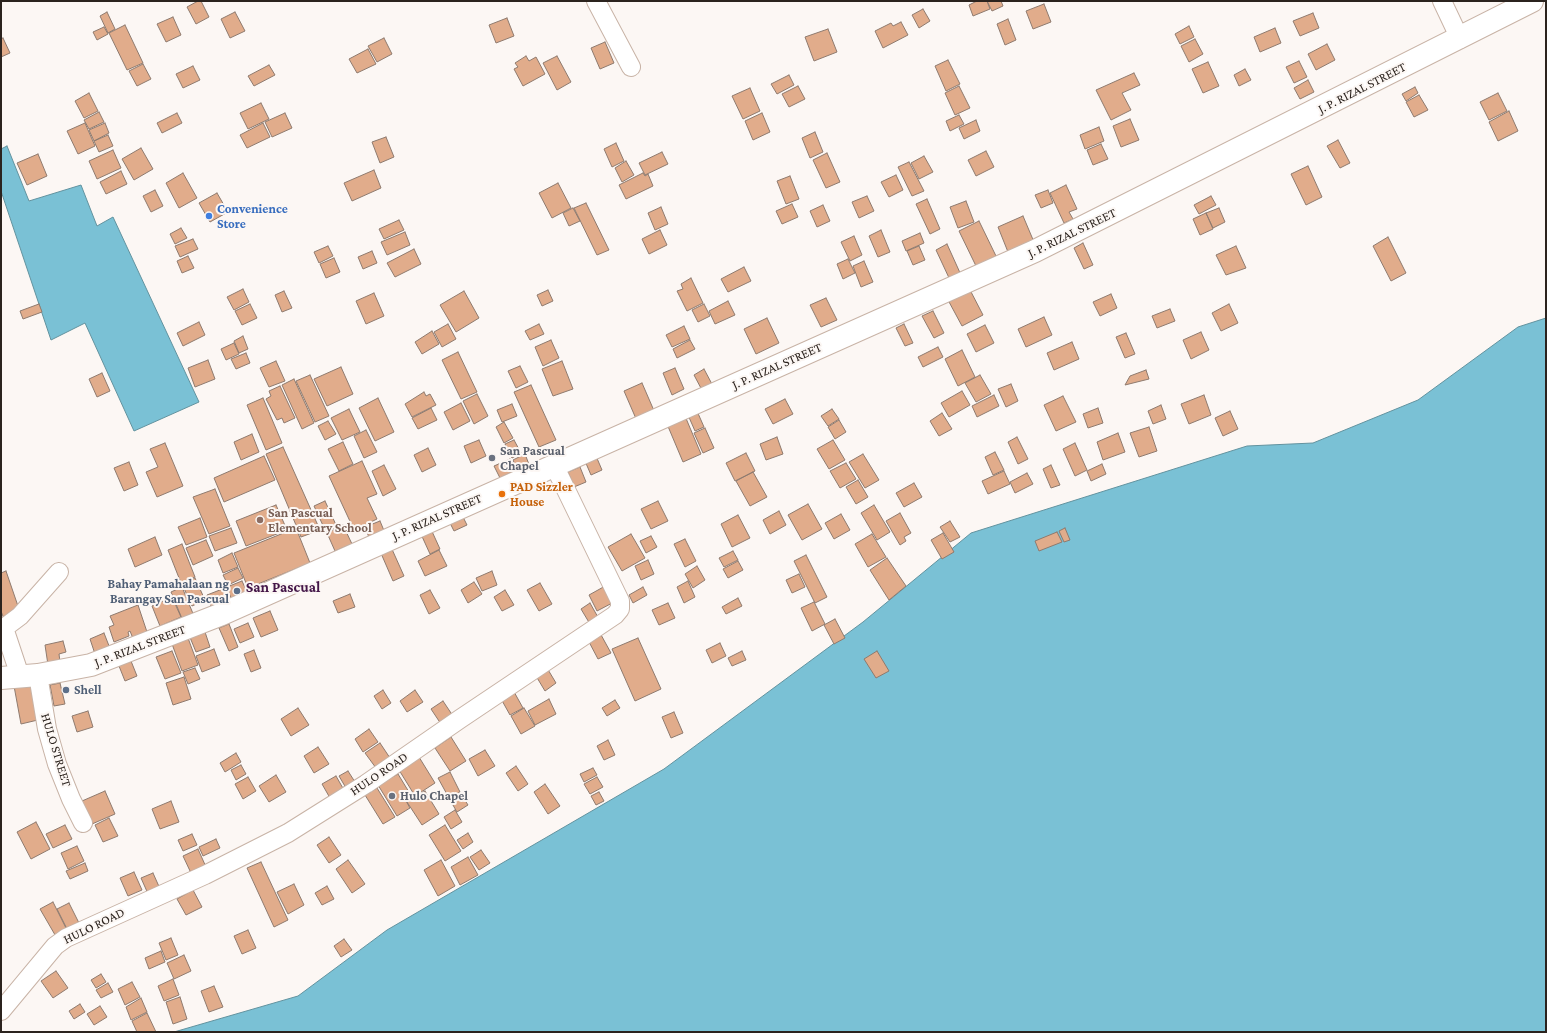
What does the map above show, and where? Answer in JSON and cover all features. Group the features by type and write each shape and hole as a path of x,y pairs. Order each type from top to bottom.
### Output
{"main road":[{"name":"J. P. RIZAL STREET","path":"19,676 91,665 222,614 1036,251 1460,39 1532,1"}],"street":[{"path":"596,1 631,67"},
{"path":"1442,1 1460,39"},
{"name":"HULO ROAD","path":"1,1011 55,946 66,938 205,875 288,834 366,784 460,718 615,615 620,609 620,601 554,465"},
{"path":"2,624 20,616 59,572"},
{"name":"HULO STREET","path":"2,624 19,676 46,728 57,764 71,799 83,823"}],"water":[{"path":"7,146 29,201 81,185 97,226 113,217 199,402 134,431 85,323 51,340 1,191 1,149"},
{"path":"1546,318 1546,1032 174,1032 298,996 387,930 664,769 863,622 971,533 1247,446 1313,443 1418,400 1518,327"}],"building":[{"path":"201,1 209,17 196,24 187,7"},
{"path":"977,1 987,1 990,9 973,16 969,5"},
{"path":"987,1 1001,1 1003,6 992,11"},
{"path":"1044,4 1051,22 1033,29 1026,11"},
{"path":"923,9 930,21 919,28 912,15"},
{"path":"107,12 115,29 108,33 100,16"},
{"path":"235,12 245,31 230,38 221,19"},
{"path":"1313,13 1319,28 1300,36 1293,21"},
{"path":"173,17 181,35 166,42 157,24"},
{"path":"507,18 514,36 496,43 489,25"},
{"path":"1008,19 1016,40 1005,45 997,24"},
{"path":"901,22 908,35 883,48 875,31 891,23 893,26"},
{"path":"125,25 143,63 127,70 109,33"},
{"path":"1189,26 1194,37 1180,44 1175,34"},
{"path":"104,27 108,34 97,40 93,32"},
{"path":"1275,28 1281,43 1260,52 1254,37"},
{"path":"828,29 837,52 814,61 805,37"},
{"path":"3,38 10,53 1,57 1,39"},
{"path":"384,38 392,54 377,62 368,46"},
{"path":"1195,39 1203,54 1189,62 1181,46"},
{"path":"605,42 614,63 600,69 591,48"},
{"path":"1327,44 1335,60 1316,70 1308,54"},
{"path":"368,49 376,64 357,73 349,59"},
{"path":"526,56 529,61 536,57 545,74 523,86 514,69 518,67 515,63"},
{"path":"557,56 571,82 557,90 543,63"},
{"path":"948,60 960,84 946,91 935,66"},
{"path":"1299,61 1307,77 1294,83 1286,67"},
{"path":"1208,62 1219,86 1203,93 1192,69"},
{"path":"143,64 151,79 137,86 129,71"},
{"path":"269,65 275,75 254,86 248,76"},
{"path":"193,66 200,80 183,88 176,74"},
{"path":"1245,69 1251,80 1239,86 1234,75"},
{"path":"1134,73 1140,85 1122,93 1131,110 1111,120 1096,90"},
{"path":"789,75 794,85 777,94 771,84"},
{"path":"1308,80 1314,92 1300,99 1294,88"},
{"path":"798,86 805,99 789,107 782,94"},
{"path":"959,86 970,108 955,115 945,93"},
{"path":"1415,87 1418,93 1406,101 1402,94"},
{"path":"750,88 760,111 743,119 732,96"},
{"path":"89,93 98,111 84,118 75,101"},
{"path":"1498,93 1507,111 1489,120 1480,102"},
{"path":"1419,95 1428,110 1414,117 1406,102"},
{"path":"261,103 269,119 248,129 240,113"},
{"path":"1509,111 1518,131 1498,141 1489,122"},
{"path":"99,112 104,122 89,129 84,120"},
{"path":"177,113 182,123 162,133 157,123"},
{"path":"285,113 292,128 272,137 265,122"},
{"path":"762,113 770,132 753,140 745,121"},
{"path":"959,115 964,124 950,131 946,121"},
{"path":"1130,119 1139,140 1121,147 1113,126"},
{"path":"976,120 980,131 964,139 959,128"},
{"path":"85,123 95,146 78,154 67,131"},
{"path":"105,123 109,133 94,141 89,130"},
{"path":"263,123 270,137 247,148 240,135"},
{"path":"1099,127 1104,141 1085,149 1080,135"},
{"path":"815,132 823,152 810,158 802,138"},
{"path":"108,135 113,146 99,152 94,141"},
{"path":"386,137 394,157 380,163 372,142"},
{"path":"1338,140 1350,163 1340,168 1327,146"},
{"path":"616,143 624,161 612,167 604,149"},
{"path":"1101,144 1108,159 1093,165 1087,150"},
{"path":"141,148 153,169 134,180 122,159"},
{"path":"113,150 121,168 97,179 89,161"},
{"path":"986,151 994,167 976,176 968,160"},
{"path":"662,152 668,164 645,175 639,163"},
{"path":"827,153 840,182 826,188 813,160"},
{"path":"38,154 47,176 27,185 17,163"},
{"path":"924,156 933,172 919,179 911,163"},
{"path":"626,161 634,175 622,182 615,168"},
{"path":"909,162 924,191 912,196 898,167"},
{"path":"1308,166 1322,197 1306,205 1291,174"},
{"path":"374,170 381,188 352,201 344,183"},
{"path":"121,171 127,184 106,194 100,182"},
{"path":"183,173 197,198 179,208 166,183"},
{"path":"643,173 645,176 648,174 653,186 626,199 619,185"},
{"path":"896,175 903,190 889,197 881,182"},
{"path":"790,176 799,199 786,204 777,181"},
{"path":"558,183 571,208 552,218 539,193"},
{"path":"1066,185 1077,209 1069,212 1073,219 1064,223 1050,193"},
{"path":"155,190 163,206 151,212 143,196"},
{"path":"1048,190 1053,203 1041,208 1035,195"},
{"path":"217,193 228,212 210,222 199,203"},
{"path":"867,196 874,211 859,218 852,202"},
{"path":"1211,196 1216,205 1199,214 1194,205"},
{"path":"927,199 940,229 930,234 916,204"},
{"path":"966,201 974,222 958,228 950,207"},
{"path":"586,203 609,250 597,255 574,208"},
{"path":"792,204 798,217 782,224 776,211"},
{"path":"823,205 830,221 817,227 810,211"},
{"path":"661,207 668,224 655,230 648,213"},
{"path":"573,208 580,221 569,226 563,213"},
{"path":"1219,208 1225,222 1213,228 1206,213"},
{"path":"1206,213 1213,229 1200,235 1193,219"},
{"path":"1023,216 1034,242 1008,252 998,227"},
{"path":"399,220 404,230 384,239 379,229"},
{"path":"979,221 996,256 976,266 959,231"},
{"path":"181,228 187,238 175,244 170,234"},
{"path":"660,230 667,245 649,254 642,239"},
{"path":"881,230 890,252 878,257 869,236"},
{"path":"405,232 410,245 387,255 381,242"},
{"path":"920,233 924,243 906,251 902,241"},
{"path":"854,236 862,255 850,261 841,242"},
{"path":"1388,237 1406,273 1391,281 1373,246"},
{"path":"193,239 198,249 180,257 175,246"},
{"path":"1083,243 1093,265 1084,269 1074,248"},
{"path":"947,244 961,275 950,280 936,250"},
{"path":"328,246 333,256 319,263 314,252"},
{"path":"919,246 925,260 913,265 907,251"},
{"path":"1236,246 1246,268 1226,275 1216,255"},
{"path":"414,249 421,264 395,277 387,263"},
{"path":"372,251 377,263 363,269 358,257"},
{"path":"188,256 194,268 182,273 177,261"},
{"path":"334,258 340,272 326,278 320,264"},
{"path":"848,259 855,273 843,279 837,264"},
{"path":"864,261 873,282 861,287 853,266"},
{"path":"744,267 751,281 728,292 721,279"},
{"path":"691,278 703,303 687,311 677,291 683,289 681,284"},
{"path":"969,288 983,315 962,326 948,300"},
{"path":"243,289 249,302 234,310 227,297"},
{"path":"548,290 553,301 542,306 537,295"},
{"path":"284,291 292,308 282,312 275,295"},
{"path":"464,291 479,318 456,332 440,305"},
{"path":"374,293 384,316 366,324 356,301"},
{"path":"1111,294 1117,308 1100,316 1093,302"},
{"path":"826,298 837,320 821,327 810,305"},
{"path":"728,301 735,315 715,324 709,311"},
{"path":"39,304 42,312 23,319 20,311"},
{"path":"250,304 257,318 242,325 235,311"},
{"path":"704,304 710,316 698,322 692,310"},
{"path":"1229,304 1238,323 1221,331 1212,313"},
{"path":"1170,309 1175,321 1157,328 1152,316"},
{"path":"933,311 944,333 934,338 922,316"},
{"path":"1044,317 1052,335 1026,347 1018,329"},
{"path":"767,318 779,343 756,354 744,329"},
{"path":"199,322 205,335 183,346 177,333"},
{"path":"448,324 456,339 442,347 434,332"},
{"path":"539,324 544,334 530,340 525,331"},
{"path":"904,324 913,343 905,346 896,328"},
{"path":"985,325 994,343 976,352 967,334"},
{"path":"684,326 690,339 672,347 666,335"},
{"path":"432,331 439,344 422,354 415,342"},
{"path":"1201,332 1209,350 1191,359 1183,340"},
{"path":"1126,333 1135,354 1125,358 1116,337"},
{"path":"243,336 248,349 239,353 234,341"},
{"path":"551,340 559,358 543,366 535,347"},
{"path":"690,340 695,349 677,358 673,349"},
{"path":"1072,342 1079,359 1054,370 1047,353"},
{"path":"234,343 239,354 226,360 221,349"},
{"path":"938,347 943,357 923,367 918,357"},
{"path":"962,350 975,377 958,386 945,359"},
{"path":"458,352 477,392 461,399 442,360"},
{"path":"246,353 250,363 236,369 231,359"},
{"path":"208,360 215,379 195,387 188,368"},
{"path":"276,361 285,381 269,387 260,368"},
{"path":"562,361 573,389 553,396 542,369"},
{"path":"520,366 528,382 516,388 508,371"},
{"path":"341,367 353,394 327,406 314,379"},
{"path":"675,368 684,389 672,395 663,373"},
{"path":"704,369 713,386 703,392 694,375"},
{"path":"1146,370 1149,379 1125,385 1130,376"},
{"path":"102,373 110,391 97,397 89,379"},
{"path":"310,375 329,416 315,422 296,381"},
{"path":"980,375 991,394 976,402 965,383"},
{"path":"294,379 314,423 302,429 282,385"},
{"path":"642,383 655,413 637,421 624,391"},
{"path":"1011,384 1018,401 1006,407 998,389"},
{"path":"531,385 556,440 539,447 514,392"},
{"path":"280,386 295,418 284,423 282,418 277,420 266,399 271,396 269,391"},
{"path":"962,391 970,405 949,417 941,403"},
{"path":"424,392 426,396 430,394 436,405 412,417 405,404"},
{"path":"477,394 488,416 474,424 463,401"},
{"path":"994,395 999,406 977,417 972,406"},
{"path":"1204,395 1211,415 1189,424 1181,404"},
{"path":"1063,396 1076,422 1056,431 1044,405"},
{"path":"263,398 282,443 266,450 247,405"},
{"path":"378,398 394,432 375,441 359,408"},
{"path":"785,399 793,414 773,424 765,409"},
{"path":"461,403 470,421 453,430 444,412"},
{"path":"512,404 517,416 502,422 497,410"},
{"path":"1161,405 1166,419 1153,424 1148,411"},
{"path":"431,408 437,420 418,429 412,418"},
{"path":"1098,408 1103,423 1088,428 1083,414"},
{"path":"349,409 360,432 342,440 331,418"},
{"path":"832,409 839,419 828,426 821,416"},
{"path":"697,411 704,427 695,431 688,415"},
{"path":"1230,411 1238,429 1223,436 1215,418"},
{"path":"942,413 952,429 939,436 930,421"},
{"path":"685,416 701,454 683,462 667,424"},
{"path":"839,420 846,432 835,439 828,427"},
{"path":"328,421 336,434 325,440 318,426"},
{"path":"504,422 513,438 504,443 496,427"},
{"path":"1149,427 1157,451 1139,457 1130,433"},
{"path":"705,428 714,448 703,453 694,433"},
{"path":"366,430 377,452 364,458 354,436"},
{"path":"1118,433 1125,452 1103,460 1097,442"},
{"path":"252,434 259,452 241,460 234,442"},
{"path":"777,437 783,454 766,460 760,444"},
{"path":"1017,437 1028,459 1018,464 1008,442"},
{"path":"479,440 486,456 471,463 464,446"},
{"path":"514,440 521,453 512,458 505,444"},
{"path":"833,440 845,460 829,469 817,449"},
{"path":"343,442 353,464 339,471 328,449"},
{"path":"165,443 183,486 157,497 146,472 158,467 150,449"},
{"path":"1075,443 1087,470 1075,476 1063,449"},
{"path":"283,447 320,530 301,537 266,454"},
{"path":"428,448 436,465 422,472 414,455"},
{"path":"995,452 1004,470 993,475 985,457"},
{"path":"746,453 755,471 735,481 726,463"},
{"path":"525,454 530,467 518,472 513,460"},
{"path":"863,454 879,480 865,488 849,462"},
{"path":"264,456 275,480 224,502 214,478"},
{"path":"596,456 602,470 591,475 585,461"},
{"path":"510,459 516,470 500,478 494,466"},
{"path":"362,461 377,494 367,498 377,519 354,530 329,476"},
{"path":"129,462 138,485 124,491 114,468"},
{"path":"846,463 856,479 840,488 830,471"},
{"path":"1102,464 1106,474 1091,481 1087,471"},
{"path":"384,465 396,489 383,496 372,471"},
{"path":"1051,465 1060,485 1051,488 1043,469"},
{"path":"580,467 586,482 574,487 568,472"},
{"path":"1004,471 1010,484 988,494 982,481"},
{"path":"753,472 767,497 750,506 736,481"},
{"path":"1027,473 1033,484 1015,493 1010,482"},
{"path":"858,480 868,497 856,504 846,487"},
{"path":"914,483 922,497 904,507 896,493"},
{"path":"215,489 230,526 209,534 193,497"},
{"path":"325,501 337,527 326,532 314,506"},
{"path":"658,501 668,521 651,529 641,509"},
{"path":"808,504 822,529 802,540 788,515"},
{"path":"276,505 287,530 246,546 236,521"},
{"path":"874,505 890,532 877,540 861,513"},
{"path":"779,511 786,525 770,534 763,520"},
{"path":"900,513 911,533 904,537 906,541 900,545 886,521"},
{"path":"841,514 850,530 834,539 825,523"},
{"path":"462,515 467,525 454,531 449,521"},
{"path":"738,515 750,538 732,547 721,524"},
{"path":"200,518 207,537 186,545 178,527"},
{"path":"380,521 385,533 370,540 365,527"},
{"path":"950,521 960,537 950,542 940,527"},
{"path":"343,525 352,544 335,551 327,533"},
{"path":"430,527 440,549 430,554 420,532"},
{"path":"231,528 237,543 215,551 209,536"},
{"path":"296,528 310,563 248,588 234,553"},
{"path":"1065,528 1070,540 1064,542 1059,531"},
{"path":"1057,532 1062,542 1039,551 1035,541"},
{"path":"943,533 954,552 942,559 931,540"},
{"path":"631,534 645,558 622,571 608,547"},
{"path":"872,534 886,557 868,567 855,544"},
{"path":"651,536 657,547 646,553 640,541"},
{"path":"155,537 162,555 135,567 128,549"},
{"path":"685,539 696,561 685,567 674,544"},
{"path":"206,540 213,556 193,565 186,548"},
{"path":"182,544 195,577 181,583 168,550"},
{"path":"391,547 404,576 393,581 380,551"},
{"path":"439,550 447,566 425,576 418,561"},
{"path":"733,551 738,560 724,567 719,558"},
{"path":"232,553 238,567 223,573 218,560"},
{"path":"806,555 827,597 815,603 794,561"},
{"path":"887,558 906,586 889,600 870,570"},
{"path":"648,560 654,574 641,580 635,566"},
{"path":"738,561 743,570 728,578 723,569"},
{"path":"697,566 705,580 693,588 685,574"},
{"path":"238,568 243,578 228,585 223,575"},
{"path":"6,571 19,609 4,619 1,611 1,573"},
{"path":"492,571 497,585 482,591 476,578"},
{"path":"799,574 805,587 792,593 786,580"},
{"path":"195,578 205,600 192,606 182,584"},
{"name":"Bahay Pamahalaan ng Barangay San Pascual","path":"242,581 248,594 232,601 227,587"},
{"path":"688,581 695,597 684,603 677,587"},
{"path":"474,582 482,594 468,603 461,590"},
{"path":"540,583 552,604 539,611 527,590"},
{"path":"607,585 616,601 597,611 589,595"},
{"path":"182,587 194,616 183,621 171,592"},
{"path":"643,587 647,595 633,603 629,595"},
{"path":"225,588 230,601 212,609 207,595"},
{"path":"430,590 440,608 429,614 420,595"},
{"path":"505,590 514,605 502,611 494,597"},
{"path":"350,594 355,607 338,613 333,601"},
{"path":"172,597 181,617 160,626 152,606"},
{"path":"738,598 742,606 726,614 722,607"},
{"path":"814,602 825,624 812,631 801,608"},
{"path":"590,603 599,619 590,624 581,609"},
{"path":"668,603 675,618 659,625 652,610"},
{"path":"138,605 148,635 134,641 130,631 128,632 129,636 114,642 109,627 114,625 110,616"},
{"path":"270,611 278,630 261,637 253,618"},
{"path":"835,619 845,638 834,644 824,625"},
{"path":"248,623 254,637 240,643 234,629"},
{"path":"229,624 238,647 229,651 219,628"},
{"path":"204,629 210,647 196,652 189,635"},
{"path":"104,633 111,651 96,657 90,639"},
{"path":"600,633 611,653 598,659 588,640"},
{"path":"188,638 198,665 182,671 172,644"},
{"path":"638,638 661,689 635,701 612,649"},
{"path":"63,641 66,652 59,654 60,662 48,665 45,645"},
{"path":"720,643 726,656 712,663 706,650"},
{"path":"214,649 220,665 202,672 196,656"},
{"path":"254,650 261,668 251,672 244,654"},
{"path":"172,651 181,673 165,679 156,657"},
{"path":"742,651 746,660 732,666 728,658"},
{"path":"877,651 889,671 876,678 864,659"},
{"path":"131,661 137,676 125,681 119,666"},
{"path":"195,668 200,679 188,684 183,672"},
{"path":"547,668 556,683 545,691 536,676"},
{"path":"184,677 191,699 173,705 166,683"},
{"path":"34,682 42,719 21,724 14,686"},
{"path":"60,683 65,704 54,706 50,685"},
{"path":"383,690 391,703 382,709 374,696"},
{"path":"415,690 423,702 407,712 400,701"},
{"path":"513,690 523,708 510,715 500,697"},
{"path":"549,699 556,714 535,725 528,711"},
{"path":"615,700 620,708 607,716 602,708"},
{"path":"443,701 453,716 441,724 431,709"},
{"path":"298,708 309,725 291,736 281,719"},
{"path":"524,708 535,726 521,734 511,716"},
{"path":"88,711 93,727 77,732 72,716"},
{"path":"674,712 683,733 671,738 662,717"},
{"path":"369,729 378,742 363,752 355,739"},
{"path":"451,737 466,761 450,771 435,748"},
{"path":"608,740 615,755 604,760 597,746"},
{"path":"380,743 390,758 376,768 365,753"},
{"path":"318,747 329,764 314,773 304,756"},
{"path":"485,750 495,766 478,776 469,759"},
{"path":"236,753 241,762 225,772 220,763"},
{"path":"419,757 435,783 415,796 399,770"},
{"path":"241,765 246,774 236,780 231,770"},
{"path":"516,766 528,784 518,791 506,773"},
{"path":"593,768 597,775 584,782 580,774"},
{"path":"348,771 355,782 346,788 339,776"},
{"path":"450,772 460,792 449,798 438,778"},
{"path":"398,774 412,797 406,801 410,808 397,816 378,785"},
{"path":"276,775 286,792 269,802 259,786"},
{"path":"336,776 344,790 330,798 322,784"},
{"path":"248,777 256,791 243,799 235,784"},
{"path":"597,777 603,787 590,794 584,784"},
{"path":"545,784 560,806 548,814 534,792"},
{"path":"377,788 395,817 383,824 365,795"},
{"path":"105,791 115,814 92,824 82,801"},
{"path":"425,791 439,814 422,825 407,802"},
{"path":"599,792 604,801 596,805 591,796"},
{"path":"461,794 468,805 457,812 450,800"},
{"path":"171,801 179,822 160,829 152,809"},
{"path":"455,810 462,822 451,829 444,817"},
{"path":"109,818 118,836 103,842 95,825"},
{"path":"36,822 50,849 31,859 17,832"},
{"path":"65,825 72,839 53,848 46,834"},
{"path":"445,825 461,851 445,861 429,835"},
{"path":"468,833 473,842 463,849 457,840"},
{"path":"192,834 197,845 183,851 178,840"},
{"path":"329,837 341,855 329,863 317,845"},
{"path":"216,839 220,848 203,856 199,847"},
{"path":"77,846 84,861 68,869 61,853"},
{"path":"198,849 206,867 191,873 183,856"},
{"path":"481,850 490,863 479,870 470,857"},
{"path":"468,857 478,875 460,885 451,867"},
{"path":"348,860 365,884 352,893 336,869"},
{"path":"441,860 455,886 438,896 424,870"},
{"path":"261,862 288,920 274,927 247,868"},
{"path":"85,863 88,871 70,879 66,871"},
{"path":"134,872 142,890 128,896 120,878"},
{"path":"153,873 161,891 149,896 141,878"},
{"path":"294,884 304,905 288,914 277,892"},
{"path":"327,886 334,899 322,905 315,893"},
{"path":"193,890 202,907 186,915 177,899"},
{"path":"53,902 69,934 58,940 40,909"},
{"path":"69,903 81,927 69,933 57,909"},
{"path":"248,930 256,948 242,954 234,936"},
{"path":"171,938 178,955 166,960 159,943"},
{"path":"344,939 352,950 341,957 334,946"},
{"path":"161,951 165,962 149,969 145,958"},
{"path":"184,955 191,971 174,979 167,963"},
{"path":"56,971 68,988 53,998 41,981"},
{"path":"101,974 106,982 96,988 91,980"},
{"path":"173,979 179,995 164,1001 158,986"},
{"path":"132,982 140,997 125,1005 118,989"},
{"path":"108,983 113,992 101,998 96,990"},
{"path":"214,986 223,1007 209,1012 201,991"},
{"path":"180,997 187,1019 173,1024 166,1002"},
{"path":"141,998 147,1012 131,1020 126,1007"},
{"path":"80,1004 85,1012 74,1019 69,1011"},
{"path":"100,1006 107,1017 94,1025 87,1014"},
{"path":"147,1013 156,1032 137,1032 132,1021"}],"place":[{"name":"Convenience Store","path":"209,216"},
{"name":"San Pascual Chapel","path":"492,458"},
{"name":"PAD Sizzler House","path":"502,494"},
{"name":"San Pascual Elementary School","path":"260,520"},
{"name":"Bahay Pamahalaan ng Barangay San Pascual","path":"237,591"},
{"name":"Shell","path":"66,690"},
{"name":"Hulo Chapel","path":"392,796"}],"district":[{"name":"San Pascual","path":"283,587"}]}
